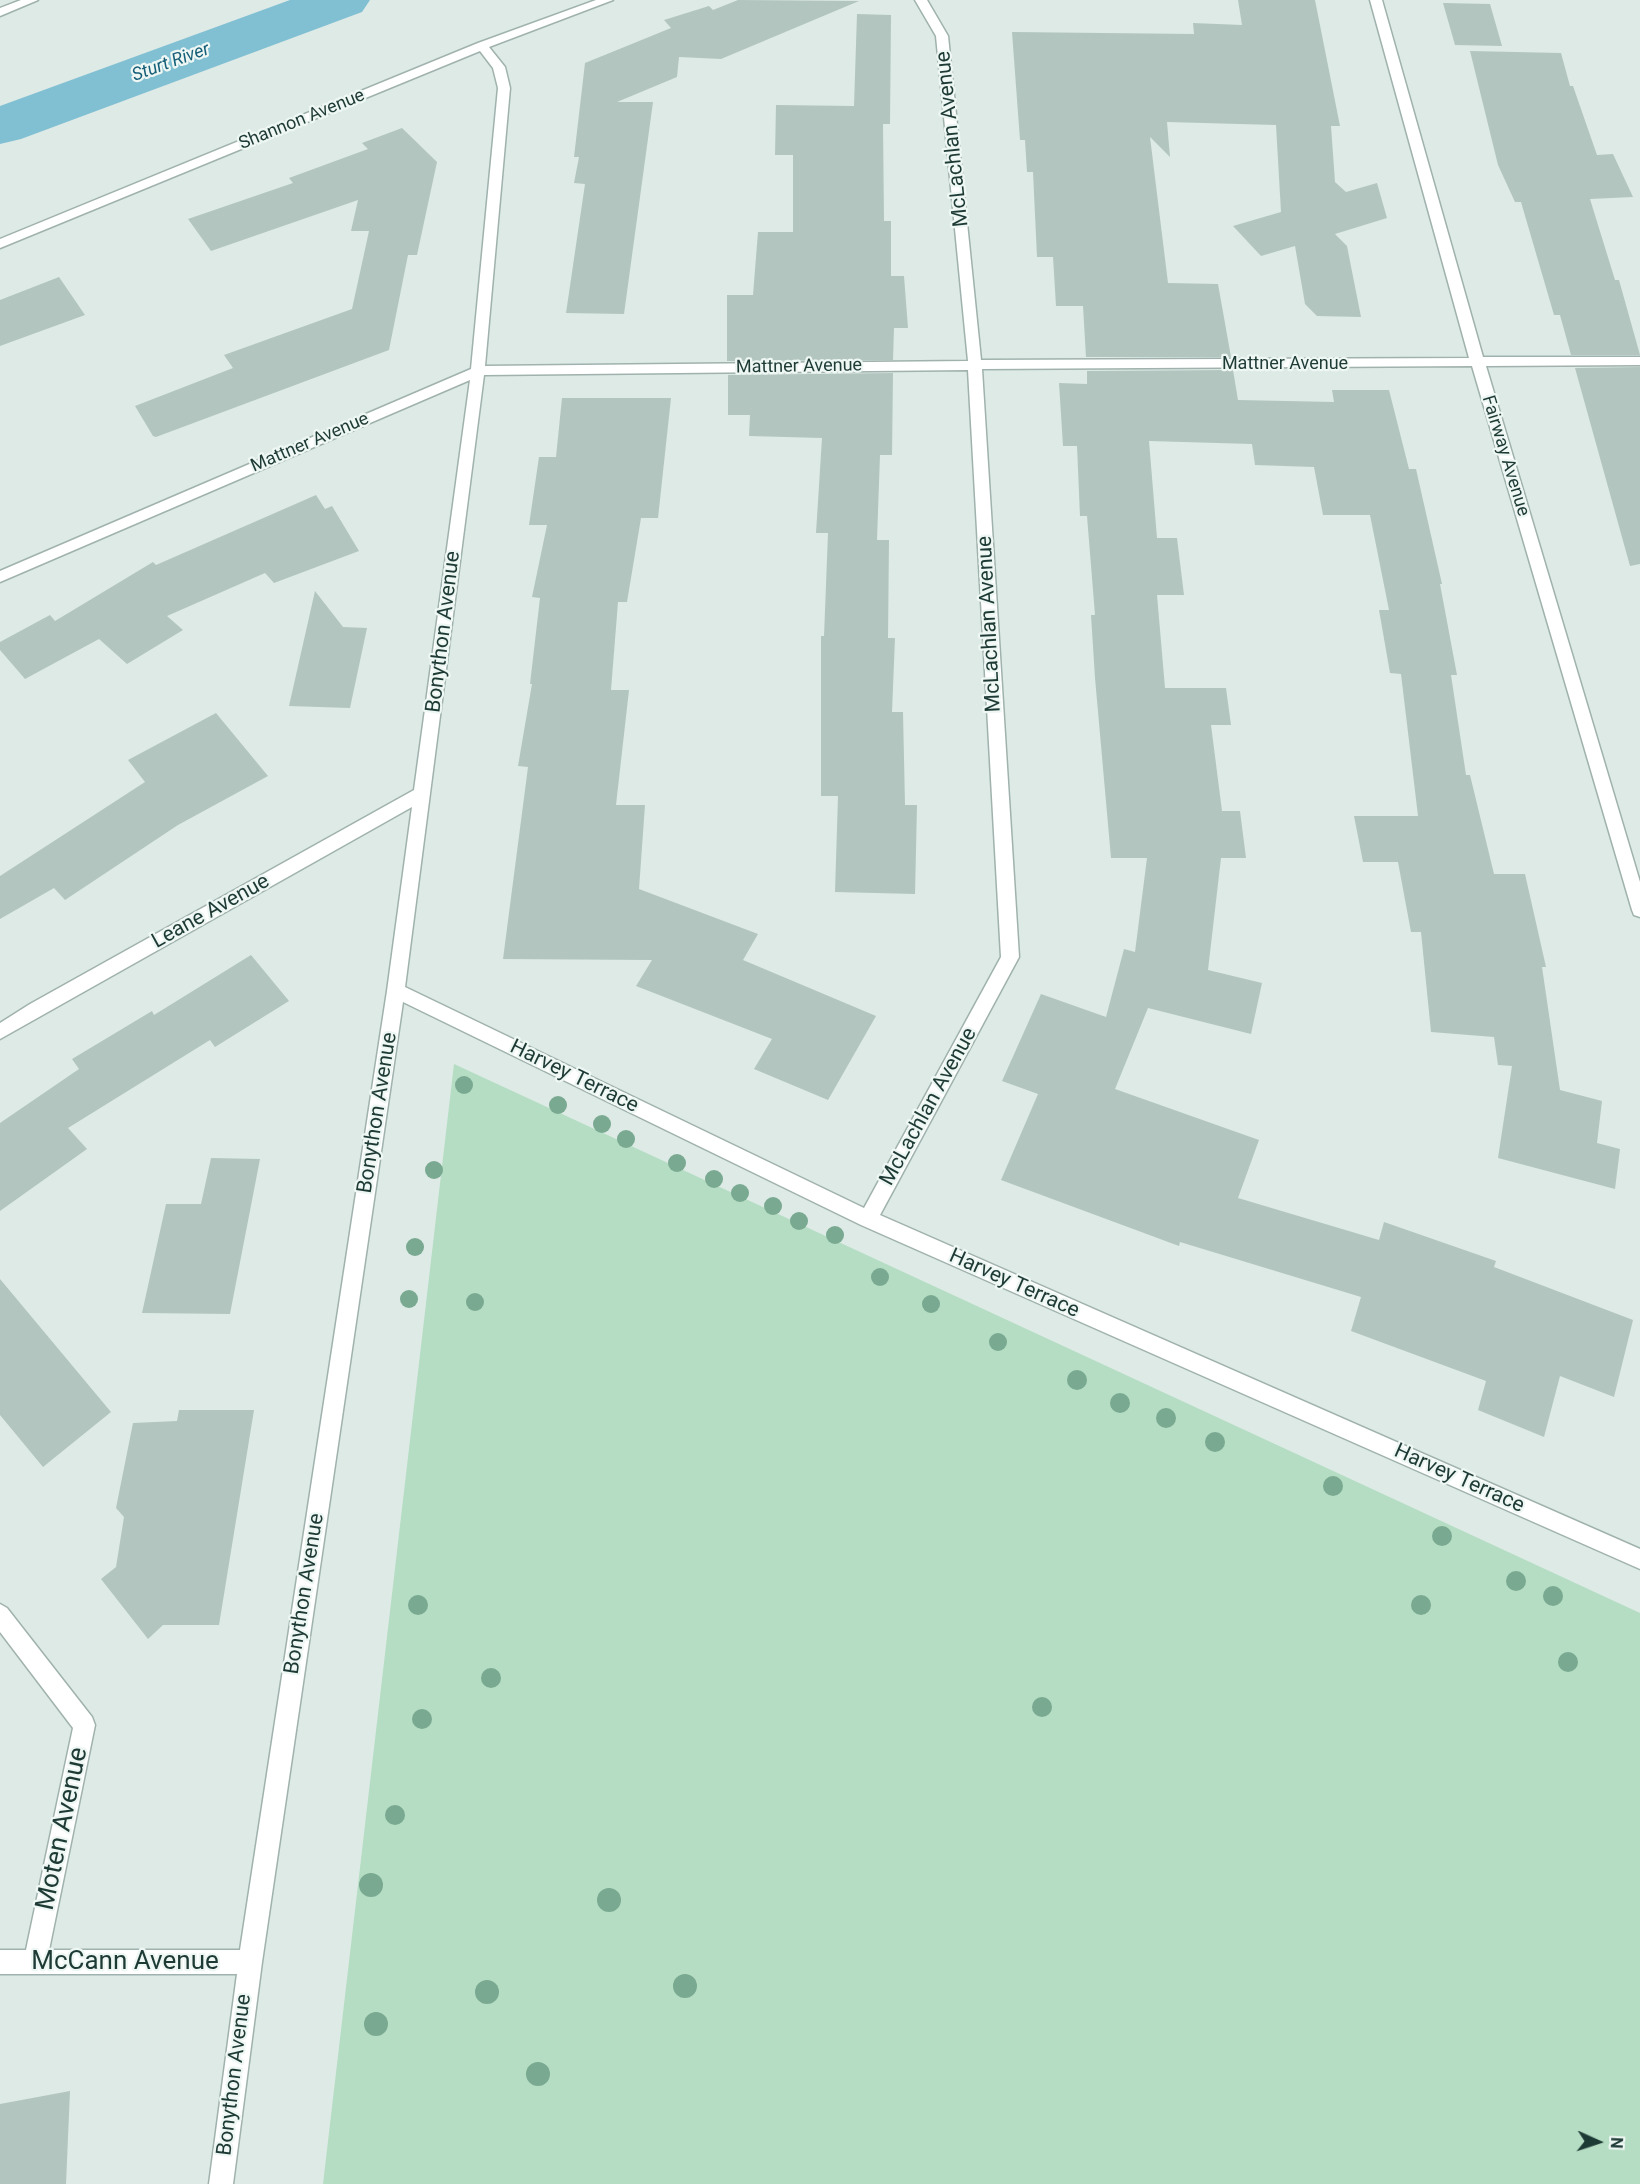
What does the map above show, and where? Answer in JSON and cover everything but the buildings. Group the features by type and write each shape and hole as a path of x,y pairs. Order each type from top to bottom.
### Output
{"street":[{"path":"0,12 32,0"},
{"name":"Shannon Avenue","path":"0,244 482,46 607,0"},
{"name":"McLachlan Avenue","path":"868,1219 1010,957 975,365 942,36 921,0"},
{"name":"Fairway Avenue","path":"1376,0 1477,363 1640,910"},
{"name":"Bonython Avenue","path":"221,2184 250,1962 396,991 478,370 504,88 499,67 482,46"},
{"name":"Mattner Avenue","path":"0,577 478,370 1640,361"},
{"name":"Leane Avenue","path":"0,1032 36,1009 423,794"},
{"name":"Harvey Terrace","path":"396,991 868,1219 1640,1559"},
{"name":"Moten Avenue","path":"0,1616 84,1725 35,1962"},
{"name":"McCann Avenue","path":"0,1962 250,1962"}],"green space":[{"path":"454,1064 1640,1613 1640,2184 323,2184"}],"waterway":[{"name":"Sturt River","path":"0,126 342,0"}]}
